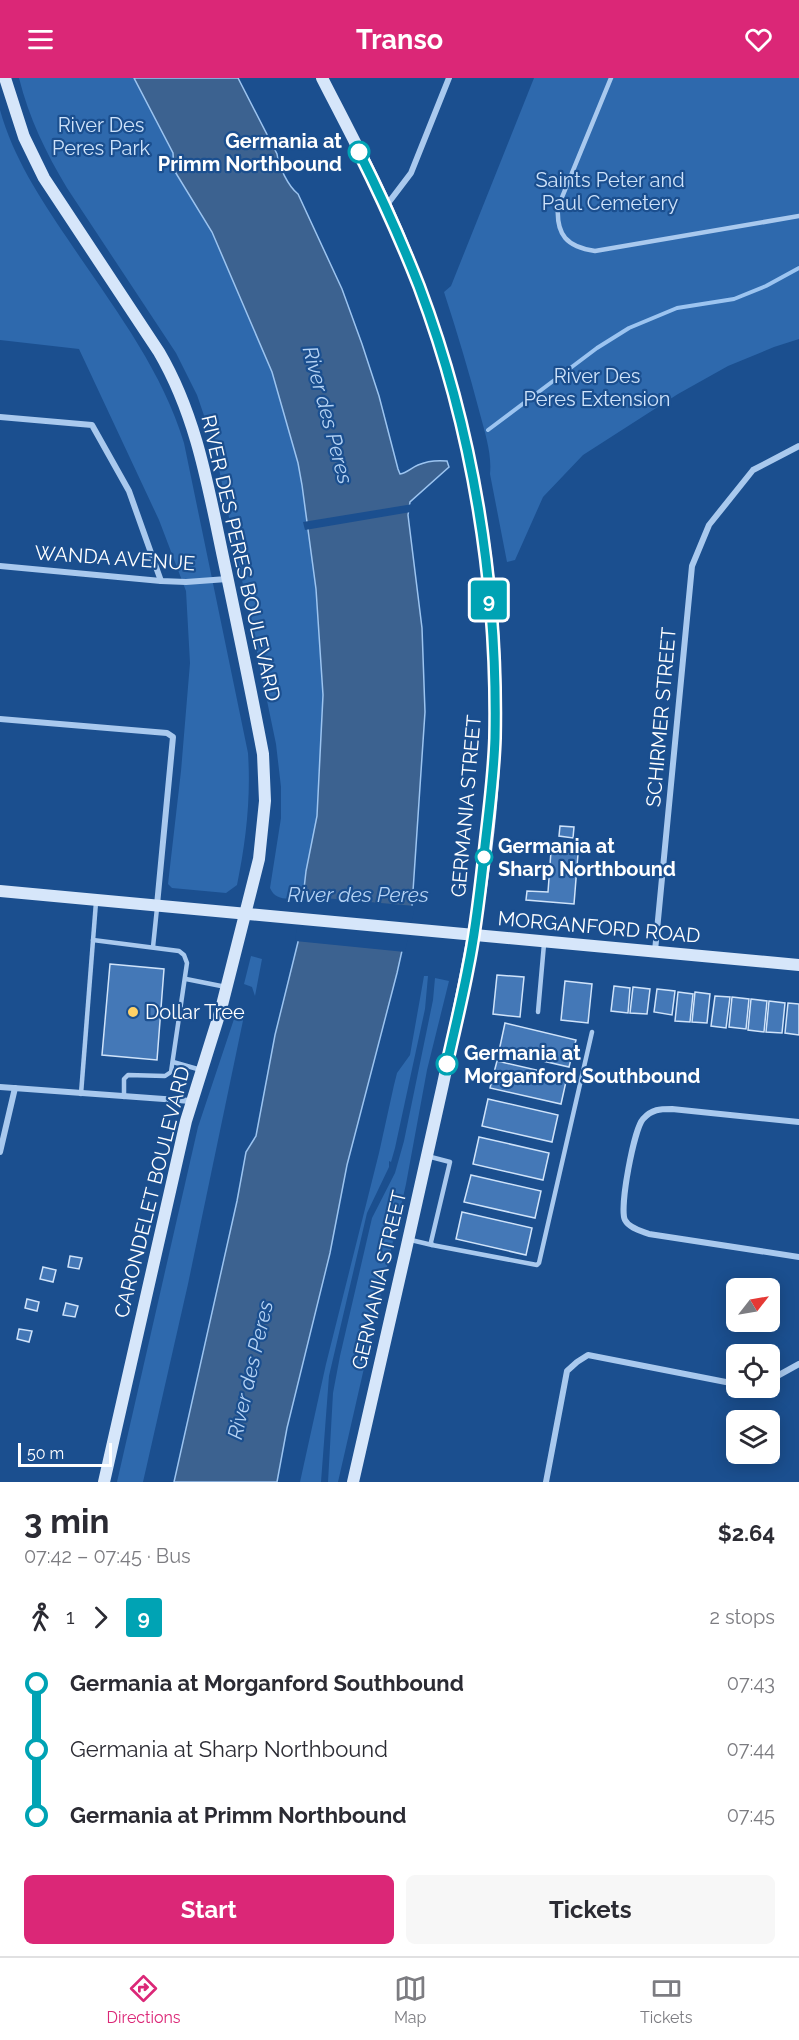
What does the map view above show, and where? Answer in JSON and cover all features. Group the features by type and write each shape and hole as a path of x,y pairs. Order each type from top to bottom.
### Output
{"main road":[{"name":"RIVER DES PERES BOULEVARD","path":"5,78 24,137 44,178 159,352 181,393 202,458 264,767 263,832 245,914"},
{"name":"GERMANIA STREET","path":"322,78 386,206 420,288 451,386 474,485 486,568 494,657 495,738 488,824 474,934 428,1156 353,1482"},
{"name":"MORGANFORD ROAD","path":"0,891 799,965"},
{"name":"CARONDELET BOULEVARD","path":"104,1482 191,1101 214,1034 245,914"}],"street":[{"path":"386,206 411,173 449,78"},
{"path":"0,417 92,425 129,491 161,581"},
{"name":"SCHIRMER STREET","path":"655,951 692,566 710,525 753,470 799,446"},
{"name":"WANDA AVENUE","path":"0,566 161,581 228,579"},
{"path":"0,719 167,733 173,737 157,905"},
{"path":"0,1087 124,1098 191,1101"},
{"path":"0,1152 15,1088"},
{"path":"799,1122 655,1109 640,1122 628,1170 622,1212 626,1222 632,1227 649,1234 799,1257"},
{"path":"546,1482 567,1371 577,1362 588,1356 726,1382"},
{"path":"780,1374 799,1364"}],"lane":[{"path":"611,78 558,207 557,223 562,235 572,244 582,250 595,251 799,216"},
{"path":"81,1094 96,900"},
{"path":"153,947 157,905"},
{"path":"93,940 179,951 184,955 187,963 171,1072 165,1076 128,1075 124,1079 124,1098"},
{"path":"538,1012 545,941"},
{"path":"186,979 226,987"},
{"path":"408,1239 532,1266 539,1263 592,1032"},
{"path":"173,1062 201,1070"},
{"path":"428,1156 450,1162 430,1242 432,1245"}],"green space":[{"name":"River Des Peres Park","path":"19,78 134,78 173,153 173,164 212,232 272,372 302,485 316,589 323,695 317,816 303,896 290,895 289,899 283,898 275,895 270,888 281,818 281,787 276,744 214,445 197,395 176,353 59,175 33,121"},
{"name":"Saints Peter and Paul Cemetery","path":"534,78 799,78 799,339 728,366 678,394 583,455 543,497 515,560 507,562 490,474 486,436 444,292 451,286"},
{"name":"River Des Peres Park","path":"0,110 12,144 37,192 148,362 174,415 184,443 248,753 248,803 243,852 237,885 226,893 172,888 168,884 190,663 186,591 159,520 79,349 0,340"},
{"path":"251,956 262,959 255,996 252,987 244,984"},
{"path":"424,976 428,976 425,1009 395,1148 391,1162 389,1161 389,1167 367,1213 329,1376 321,1482 300,1482 326,1364 397,1073 410,1055"},
{"path":"435,978 449,981 427,1070 406,1184 338,1482 328,1482 333,1393 340,1356 372,1218 395,1173 404,1141 433,1000"},
{"path":"238,1007 245,1011 188,1284 143,1482 117,1482 198,1127"}],"water":[{"name":"River des Peres","path":"134,78 238,78 277,154 284,176 298,194 342,289 379,396 400,474 432,461 447,461 449,467 410,502 408,515 422,628 425,712 412,906 347,1165 330,1253 287,1428 277,1482 174,1482 246,1152 256,1136 275,1035 298,942 306,871 317,816 323,695 316,589 298,463 272,372 212,232 174,170 173,153"}],"pier":[{"path":"413,504 411,512 305,530 303,522"},
{"path":"301,896 415,906 405,952 295,941"}],"building":[{"path":"560,826 574,827 573,838 559,836"},
{"path":"551,851 578,854 574,904 526,900 527,891 548,892"},
{"name":"Dollar Tree","path":"110,964 164,969 157,1060 102,1055"},
{"path":"497,975 524,977 520,1017 493,1014"},
{"path":"565,981 592,984 588,1023 561,1020"},
{"path":"614,986 630,988 628,1013 611,1011"},
{"path":"633,987 650,989 647,1014 630,1013"},
{"path":"657,989 675,991 672,1015 654,1012"},
{"path":"678,992 693,994 690,1022 675,1021"},
{"path":"695,992 710,994 707,1023 692,1022"},
{"path":"715,996 730,997 726,1028 711,1026"},
{"path":"732,997 749,999 746,1029 729,1027"},
{"path":"751,999 767,1001 764,1032 748,1030"},
{"path":"769,1001 785,1003 782,1033 766,1032"},
{"path":"788,1003 799,1004 799,1035 785,1033"},
{"path":"505,1023 576,1040 569,1067 499,1051"},
{"path":"497,1061 567,1077 561,1104 490,1088"},
{"path":"488,1099 558,1115 552,1142 482,1126"},
{"path":"479,1137 549,1153 543,1180 473,1164"},
{"path":"471,1175 541,1191 535,1218 464,1202"},
{"path":"462,1212 532,1228 526,1255 456,1239"},
{"path":"70,1256 82,1258 79,1269 68,1267"},
{"path":"43,1267 56,1270 53,1282 40,1279"},
{"path":"27,1299 39,1302 37,1311 25,1308"},
{"path":"66,1303 78,1306 75,1317 63,1315"},
{"path":"19,1329 32,1331 29,1342 17,1339"}],"waterway":[{"path":"488,430 597,348 629,328 677,308 734,299 766,286 799,268"}],"bus line":[{"name":"9","path":"359,152 386,206 420,288 451,386 476,497 492,626 495,738 493,773 474,934 447,1064"}],"place":[{"name":"Germania at Primm Northbound","path":"359,152"},
{"name":"Germania at Sharp Northbound","path":"484,857"},
{"name":"Dollar Tree","path":"133,1012"},
{"name":"Germania at Morganford Southbound","path":"447,1064"}],"park label":[{"name":"River Des Peres Extension","path":"597,388"}]}
